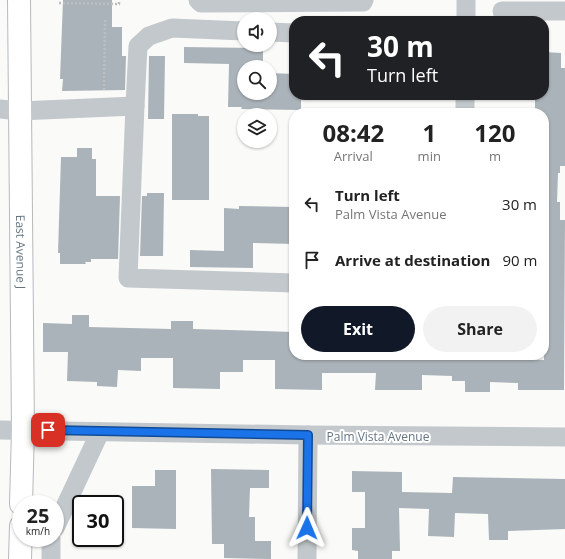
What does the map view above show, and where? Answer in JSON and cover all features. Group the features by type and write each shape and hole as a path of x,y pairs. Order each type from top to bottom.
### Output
{"main road":[{"name":"East Avenue J","path":"18,2 9,110 23,430 21,495"},
{"path":"20,547 20,559"}],"street":[{"path":"198,0 201,3 363,2 364,0"},
{"path":"466,0 466,16"},
{"path":"502,11 565,11"},
{"path":"237,31 172,28 149,36 138,46 128,278 289,283"},
{"path":"277,32 289,33"},
{"path":"9,110 135,106"},
{"name":"Palm Vista Avenue","path":"0,430 565,437"},
{"path":"64,509 100,432"},
{"path":"307,559 308,435"},
{"path":"51,547 51,559"}],"path":[{"path":"59,3 119,4 119,0"},
{"path":"104,92 105,20"}],"building":[{"path":"63,0 112,0 112,27 122,27 122,56 126,56 125,90 62,91 63,79 60,79"},
{"path":"184,47 237,48 237,52 263,52 263,60 237,60 237,100 277,100 277,73 289,74 289,100 301,100 301,108 289,108 289,110 277,110 277,108 228,107 229,64 184,63"},
{"path":"549,52 561,53 561,68 565,68 565,166 560,166 560,173 558,173 557,202 560,202 560,220 565,220 564,390 518,390 518,383 490,382 490,392 465,392 465,381 452,381 452,376 422,375 422,390 375,390 376,373 322,373 322,390 275,389 275,360 243,360 243,372 220,372 220,389 173,388 173,358 141,358 141,371 118,370 117,387 97,386 97,382 67,381 68,352 43,352 43,323 72,324 72,315 89,315 89,327 171,329 171,321 193,321 193,329 289,332 289,360 549,360 549,108 535,108 535,100 549,100"},
{"path":"149,56 165,56 164,119 148,119"},
{"path":"172,114 198,114 198,116 209,116 209,200 172,200"},
{"path":"77,148 92,148 92,159 96,159 96,196 120,196 118,259 91,259 91,262 85,262 86,264 60,264 60,253 58,253 61,157 77,157"},
{"path":"147,193 164,193 163,256 140,256 142,196 147,196"},
{"path":"239,206 289,207 289,244 253,243 253,268 190,267 190,250 224,251 224,208 239,209"},
{"path":"211,469 269,470 269,488 250,488 249,517 255,517 255,541 271,541 271,559 224,558 224,544 212,544"},
{"path":"155,470 176,470 176,529 132,528 132,486 155,486"},
{"path":"352,471 402,472 402,492 452,493 453,477 565,479 565,529 508,531 508,540 489,540 488,514 455,513 454,537 428,536 429,509 399,508 400,551 392,551 392,559 358,559 358,551 352,550 352,528 365,528 365,492 352,492"}],"route":[{"path":"48,430 308,435 307,528"}]}
